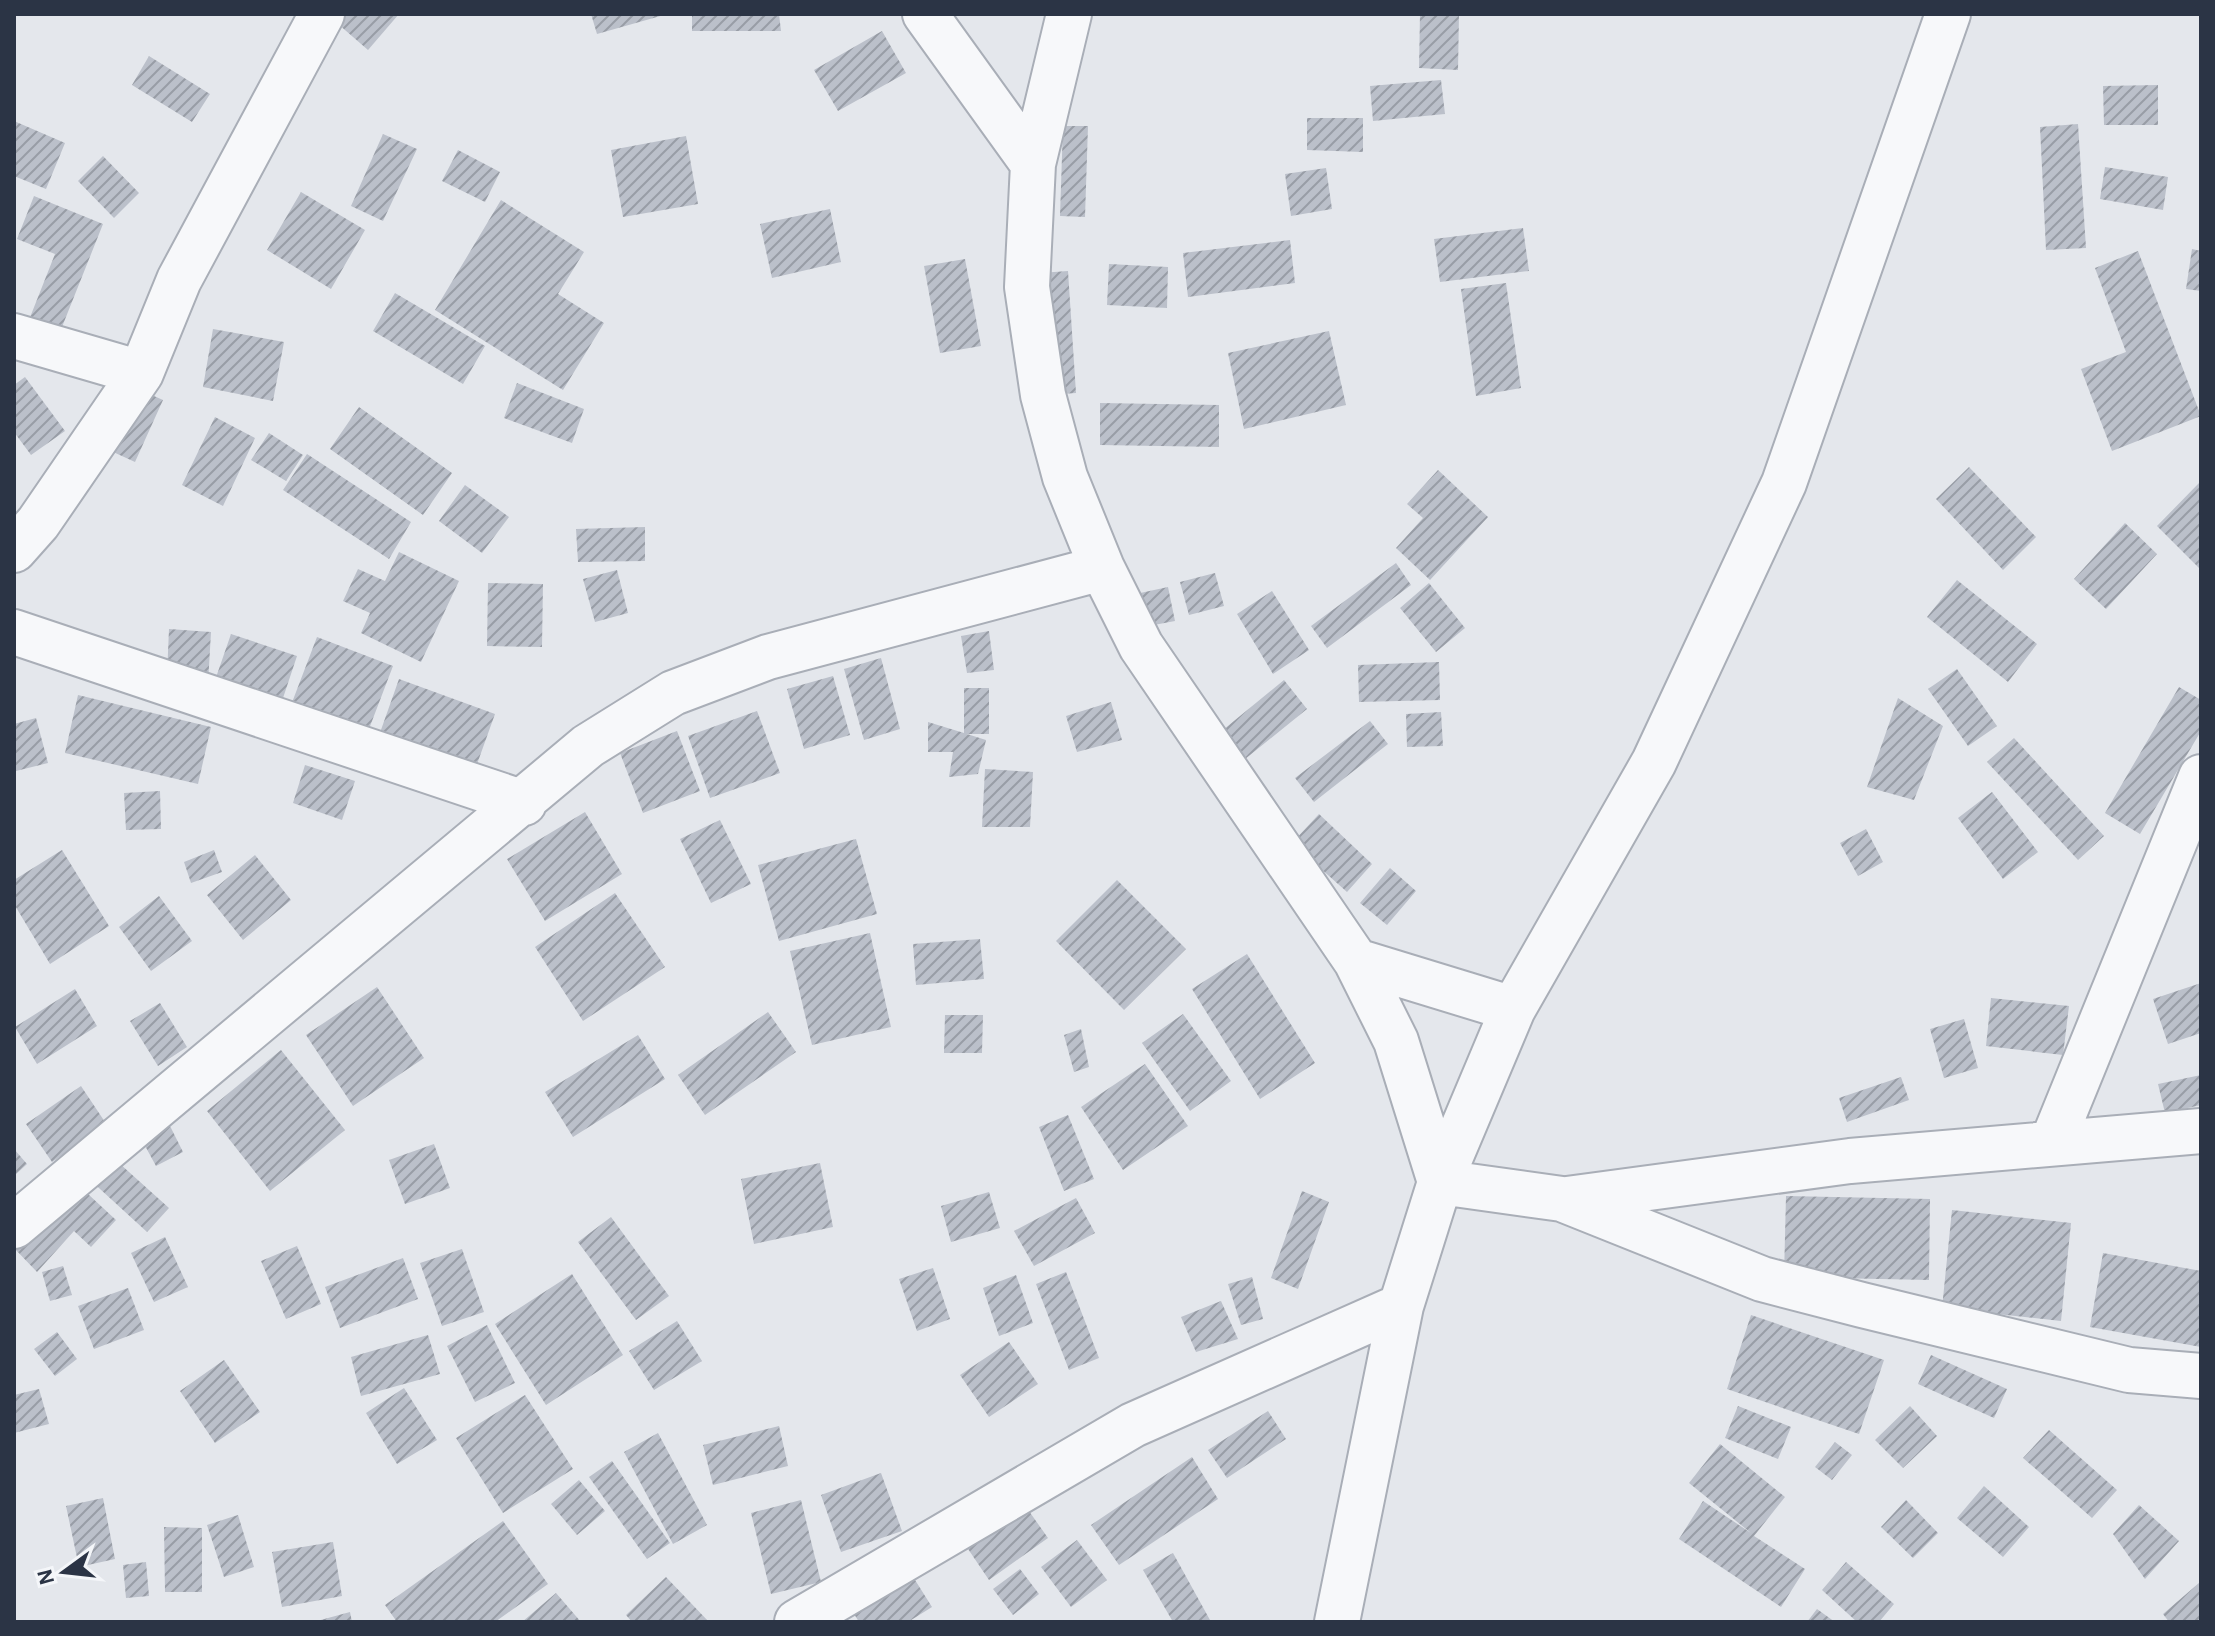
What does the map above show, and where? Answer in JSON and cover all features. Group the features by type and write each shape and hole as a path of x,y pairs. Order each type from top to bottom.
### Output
{"street":[{"path":"14,550 38,523 141,373 179,280 322,14"},
{"path":"925,14 1033,164"},
{"path":"1069,14 1033,164 1027,287 1043,395 1065,477 1102,568 1141,646 1356,961 1396,1041 1440,1182"},
{"path":"1337,1622 1401,1306 1440,1182 1513,1009 1654,762 1784,483 1948,14"},
{"path":"14,336 141,373"},
{"path":"14,1226 524,803 588,746 673,693 768,657 1102,568"},
{"path":"14,632 524,803"},
{"path":"2052,1143 2201,777"},
{"path":"1356,961 1513,1009"},
{"path":"1562,1199 1850,1161 2201,1131"},
{"path":"1440,1182 1562,1199 1762,1279 2129,1370 2201,1376"},
{"path":"797,1622 1133,1425 1401,1306"}],"building":[{"path":"332,14 399,14 368,50 330,17"},
{"path":"591,14 664,14 664,15 597,34"},
{"path":"692,14 779,14 781,31 692,31"},
{"path":"1420,14 1459,14 1458,70 1419,68"},
{"path":"882,31 906,73 838,111 814,70"},
{"path":"149,56 210,94 192,122 132,85"},
{"path":"1441,80 1445,114 1373,121 1370,86"},
{"path":"2158,85 2158,125 2104,125 2103,86"},
{"path":"1307,118 1363,118 1363,152 1307,150"},
{"path":"14,121 65,143 46,189 14,176"},
{"path":"2078,124 2086,248 2046,250 2040,127"},
{"path":"1063,126 1088,126 1085,217 1060,216"},
{"path":"383,134 417,149 383,221 351,206"},
{"path":"686,136 698,204 623,217 611,150"},
{"path":"458,150 500,172 485,202 442,181"},
{"path":"103,156 139,193 114,218 78,181"},
{"path":"2105,167 2168,177 2163,210 2100,199"},
{"path":"1326,168 1332,209 1291,216 1285,174"},
{"path":"301,192 365,230 331,289 267,250"},
{"path":"34,196 103,224 58,337 27,325 55,254 17,239"},
{"path":"501,200 584,252 558,294 604,323 563,390 435,310"},
{"path":"830,209 841,262 772,278 760,224"},
{"path":"1523,228 1529,271 1440,282 1434,239"},
{"path":"1290,240 1295,283 1188,297 1183,253"},
{"path":"2192,249 2201,251 2201,291 2186,289"},
{"path":"2138,251 2201,416 2112,451 2081,369 2126,352 2095,268"},
{"path":"965,259 981,346 940,353 924,266"},
{"path":"1109,264 1168,267 1167,308 1107,305"},
{"path":"1068,271 1076,393 1048,395 1040,273"},
{"path":"1506,283 1521,388 1476,396 1461,289"},
{"path":"395,293 485,346 463,384 373,331"},
{"path":"213,329 284,342 273,401 203,387"},
{"path":"1329,331 1346,405 1244,429 1228,353"},
{"path":"25,377 65,431 31,455 14,432 14,385"},
{"path":"517,383 584,409 572,443 504,418"},
{"path":"138,389 163,400 135,462 111,451"},
{"path":"1100,403 1219,405 1219,447 1100,445"},
{"path":"359,407 452,473 423,515 330,449"},
{"path":"215,417 255,438 223,506 182,485"},
{"path":"269,433 303,455 286,481 251,460"},
{"path":"307,454 411,522 389,559 283,490"},
{"path":"1969,467 2036,537 2003,570 1936,499"},
{"path":"1438,470 1488,517 1430,580 1396,548 1423,518 1407,504"},
{"path":"2201,483 2201,570 2157,526"},
{"path":"465,485 509,517 482,553 439,521"},
{"path":"2125,523 2157,554 2106,609 2074,579"},
{"path":"645,527 645,561 578,562 576,529"},
{"path":"399,552 459,581 421,662 361,633 370,613 343,601 358,569 385,581"},
{"path":"1396,563 1411,585 1327,648 1311,626"},
{"path":"617,570 628,613 595,622 583,579"},
{"path":"1215,573 1224,606 1189,615 1180,582"},
{"path":"1957,580 2037,644 2008,682 1927,617"},
{"path":"488,583 543,584 542,647 487,646"},
{"path":"1429,583 1465,628 1436,652 1400,608"},
{"path":"1168,587 1175,621 1138,628 1131,595"},
{"path":"1272,591 1309,650 1273,674 1237,614"},
{"path":"169,629 211,632 207,701 166,699"},
{"path":"989,631 994,670 967,673 961,636"},
{"path":"231,634 297,656 278,713 212,689"},
{"path":"317,637 393,666 364,742 288,713"},
{"path":"881,658 900,729 864,740 844,669"},
{"path":"1439,662 1440,700 1359,702 1358,665"},
{"path":"1957,669 1997,726 1968,746 1928,689"},
{"path":"833,676 850,735 804,749 787,689"},
{"path":"399,679 495,714 472,778 376,744"},
{"path":"1284,680 1307,709 1234,768 1212,739"},
{"path":"2179,687 2201,700 2201,731 2140,834 2105,813"},
{"path":"964,688 989,688 989,734 967,734 986,740 978,774 949,777 953,752 928,752 928,722 964,733"},
{"path":"78,695 211,727 198,784 65,753"},
{"path":"1898,698 1943,726 1914,800 1867,787"},
{"path":"1111,702 1122,740 1077,752 1066,716"},
{"path":"757,711 780,773 710,798 688,736"},
{"path":"1441,712 1443,746 1407,747 1406,714"},
{"path":"36,718 48,763 16,771 14,724"},
{"path":"1370,721 1388,744 1314,802 1295,778"},
{"path":"677,731 700,791 643,813 620,753"},
{"path":"2014,738 2104,836 2078,860 1987,762"},
{"path":"305,765 355,781 342,820 293,803"},
{"path":"985,769 1033,772 1030,827 982,827"},
{"path":"160,791 161,829 126,830 124,793"},
{"path":"1992,792 2038,852 2003,879 1958,818"},
{"path":"585,812 622,874 545,921 507,859"},
{"path":"1319,814 1372,864 1347,892 1292,843"},
{"path":"720,820 751,884 711,903 680,839"},
{"path":"1866,829 1883,862 1858,876 1840,843"},
{"path":"856,839 877,914 779,941 758,865"},
{"path":"62,850 109,926 50,964 14,904 14,880"},
{"path":"214,850 222,872 191,883 184,862"},
{"path":"255,855 291,900 243,940 207,895"},
{"path":"1390,868 1416,891 1387,925 1360,903"},
{"path":"1117,880 1186,949 1124,1010 1056,941"},
{"path":"615,893 665,967 583,1021 535,947"},
{"path":"159,896 192,941 151,971 119,927"},
{"path":"870,933 891,1027 812,1045 790,951"},
{"path":"980,939 984,979 916,985 913,944"},
{"path":"1247,954 1315,1063 1260,1099 1192,989"},
{"path":"2201,983 2201,1033 2168,1044 2153,999"},
{"path":"377,987 424,1058 353,1106 306,1035"},
{"path":"75,989 97,1026 37,1064 15,1027"},
{"path":"1991,998 2069,1006 2063,1055 1986,1046"},
{"path":"160,1003 187,1047 158,1066 130,1021"},
{"path":"768,1012 796,1052 705,1115 678,1075"},
{"path":"1183,1014 1231,1081 1190,1111 1142,1043"},
{"path":"945,1015 983,1015 982,1053 944,1053"},
{"path":"1964,1019 1978,1068 1944,1078 1930,1029"},
{"path":"1081,1029 1089,1067 1074,1072 1064,1035"},
{"path":"638,1035 665,1079 573,1137 545,1092"},
{"path":"281,1050 345,1130 270,1191 207,1111"},
{"path":"1145,1064 1188,1126 1123,1170 1081,1107"},
{"path":"2201,1075 2201,1105 2165,1113 2158,1084"},
{"path":"1901,1077 1909,1100 1847,1122 1839,1098"},
{"path":"81,1086 107,1125 52,1162 26,1124"},
{"path":"1068,1115 1094,1179 1064,1191 1039,1127"},
{"path":"165,1116 183,1152 156,1166 137,1131"},
{"path":"434,1144 450,1188 405,1204 389,1160"},
{"path":"14,1149 27,1164 14,1176"},
{"path":"109,1154 169,1208 147,1232 88,1178"},
{"path":"820,1163 833,1227 754,1244 741,1179"},
{"path":"74,1181 116,1220 91,1247 74,1231 37,1272 14,1248"},
{"path":"1302,1191 1329,1202 1298,1289 1271,1278"},
{"path":"989,1192 1000,1228 951,1242 941,1206"},
{"path":"1786,1196 1930,1199 1929,1280 1784,1277"},
{"path":"1076,1198 1095,1233 1034,1266 1014,1231"},
{"path":"1952,1210 2071,1223 2061,1321 1942,1308"},
{"path":"611,1217 669,1296 636,1320 578,1242"},
{"path":"165,1237 188,1287 154,1302 131,1253"},
{"path":"297,1246 321,1304 286,1319 261,1261"},
{"path":"462,1249 484,1312 442,1326 420,1263"},
{"path":"2103,1253 2201,1271 2201,1347 2090,1327"},
{"path":"403,1258 418,1299 340,1328 325,1287"},
{"path":"63,1266 72,1295 50,1301 42,1272"},
{"path":"933,1268 950,1319 917,1331 899,1279"},
{"path":"1066,1272 1099,1358 1069,1370 1036,1284"},
{"path":"572,1274 623,1355 546,1405 495,1324"},
{"path":"1016,1275 1033,1323 999,1336 983,1288"},
{"path":"1252,1277 1263,1319 1241,1325 1228,1284"},
{"path":"128,1288 144,1330 94,1349 78,1306"},
{"path":"1221,1301 1238,1339 1196,1352 1181,1317"},
{"path":"1751,1315 1884,1360 1859,1434 1727,1389"},
{"path":"677,1321 702,1361 654,1390 629,1351"},
{"path":"487,1325 515,1383 475,1402 447,1346"},
{"path":"57,1332 77,1359 55,1376 34,1349"},
{"path":"428,1335 440,1374 361,1396 351,1357"},
{"path":"1009,1342 1038,1384 989,1417 960,1375"},
{"path":"1931,1355 2007,1389 1994,1418 1918,1384"},
{"path":"224,1360 260,1412 215,1443 180,1391"},
{"path":"404,1388 437,1440 397,1464 366,1413"},
{"path":"39,1389 49,1424 14,1433 14,1395"},
{"path":"525,1395 573,1469 503,1513 456,1438"},
{"path":"1738,1406 1791,1427 1778,1459 1725,1438"},
{"path":"1910,1406 1937,1436 1903,1468 1875,1440"},
{"path":"1268,1411 1286,1439 1227,1478 1208,1450"},
{"path":"779,1426 788,1466 713,1485 703,1445"},
{"path":"2049,1430 2117,1490 2092,1518 2023,1458"},
{"path":"658,1433 707,1525 673,1544 624,1452"},
{"path":"1835,1442 1852,1455 1832,1480 1815,1467"},
{"path":"1720,1444 1785,1497 1754,1536 1805,1569 1781,1607 1679,1539 1703,1501 1751,1533 1689,1483"},
{"path":"1192,1457 1218,1499 1119,1565 1091,1525"},
{"path":"612,1461 670,1543 647,1559 589,1477"},
{"path":"881,1473 902,1531 841,1552 821,1495"},
{"path":"579,1480 605,1511 577,1535 551,1504"},
{"path":"1984,1486 2029,1527 2003,1557 1957,1518"},
{"path":"103,1498 115,1559 79,1567 66,1506"},
{"path":"801,1500 821,1582 771,1594 751,1513"},
{"path":"1906,1500 1938,1533 1913,1558 1881,1527"},
{"path":"1024,1504 1048,1538 989,1580 966,1546"},
{"path":"2139,1505 2179,1541 2145,1579 2113,1534"},
{"path":"238,1515 254,1567 224,1577 207,1525"},
{"path":"503,1521 548,1584 495,1622 397,1622 385,1605"},
{"path":"164,1527 202,1528 202,1592 165,1592"},
{"path":"1077,1540 1107,1580 1071,1607 1041,1567"},
{"path":"333,1542 342,1596 282,1607 272,1552"},
{"path":"1173,1553 1210,1620 1173,1622 1143,1570"},
{"path":"146,1562 149,1596 126,1598 123,1565"},
{"path":"1846,1562 1894,1604 1879,1622 1857,1622 1822,1590"},
{"path":"1020,1569 1039,1594 1013,1615 993,1589"},
{"path":"910,1572 932,1607 908,1622 859,1622 851,1609"},
{"path":"666,1577 709,1622 632,1622 626,1615"},
{"path":"2199,1583 2201,1622 2169,1622 2163,1614"},
{"path":"556,1593 581,1622 522,1622"},
{"path":"1817,1609 1835,1622 1807,1622"},
{"path":"350,1612 352,1622 317,1622 317,1621"}]}
